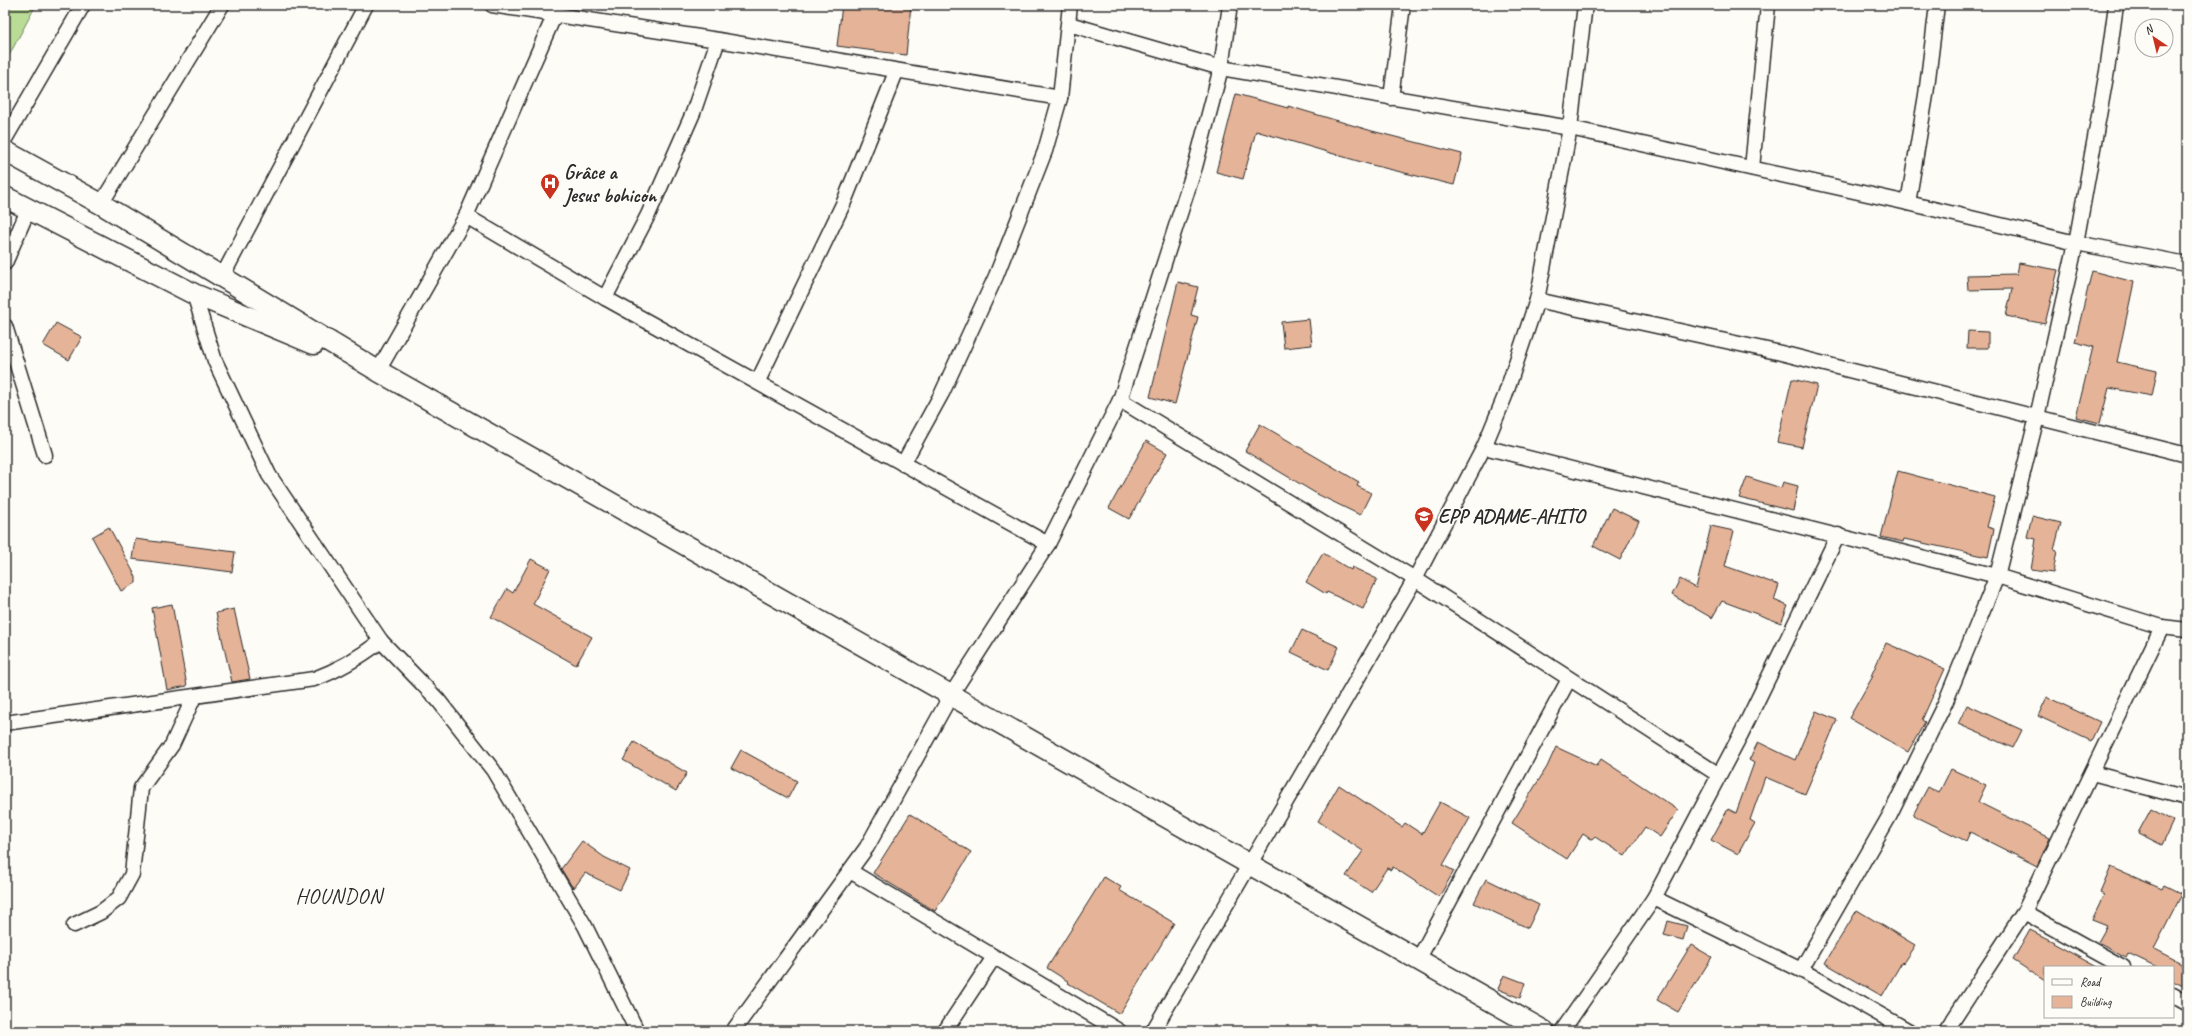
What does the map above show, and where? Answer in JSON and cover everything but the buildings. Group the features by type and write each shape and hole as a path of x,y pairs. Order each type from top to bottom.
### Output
{"main road":[{"path":"5,151 101,204 378,372 1544,1031"},
{"path":"5,197 194,294 378,372"}],"street":[{"path":"5,139 83,5"},
{"path":"101,204 222,5"},
{"path":"222,277 366,5"},
{"path":"492,5 556,10 896,72 1060,98"},
{"path":"903,464 942,393 996,276 1044,150 1060,98 1070,5"},
{"path":"733,1031 867,847 951,695 1048,544 1120,400 1194,168 1221,68 1230,5"},
{"path":"1391,98 1403,5"},
{"path":"1152,1031 1415,579 1484,446 1505,396 1537,300 1570,128 1585,5"},
{"path":"1752,168 1768,5"},
{"path":"1908,203 1926,95 1937,5"},
{"path":"1801,970 1890,814 1946,701 1997,576 2037,416 2076,243 2107,71 2116,5"},
{"path":"378,372 466,216 556,10"},
{"path":"1069,24 1221,68 1570,128 1908,203 2076,243 2187,264"},
{"path":"605,298 648,215 693,113 718,40"},
{"path":"758,381 844,202 896,72"},
{"path":"5,264 28,210"},
{"path":"466,216 605,298 758,381 903,464 1048,544"},
{"path":"194,294 215,361 269,475 381,641 438,700 493,770 585,926 637,1031"},
{"path":"1537,300 1781,353 2037,416 2187,455"},
{"path":"5,326 45,455"},
{"path":"1120,400 1415,579 1719,775"},
{"path":"1484,446 1997,576 2162,627 2187,630"},
{"path":"1562,1031 1654,898 1719,775 1838,535"},
{"path":"1946,1031 2024,912 2162,627"},
{"path":"5,723 314,679 333,673 381,641"},
{"path":"1418,960 1569,679"},
{"path":"74,925 101,912 119,898 132,874 141,788 172,745 194,697"},
{"path":"2092,773 2187,798"},
{"path":"850,871 1119,1031"},
{"path":"1654,898 1801,970 1909,1031"},
{"path":"2024,912 2121,966"},
{"path":"945,1031 994,957"},
{"path":"2174,996 2187,1003"}],"green space":[{"path":"5,5 36,5 5,63"}],"place":[{"name":"Grâce a Jesus bohicon","path":"550,200"},
{"name":"EPP ADAME-AHITO","path":"1424,533"}],"district":[{"name":"HOUNDON","path":"339,896"}]}
